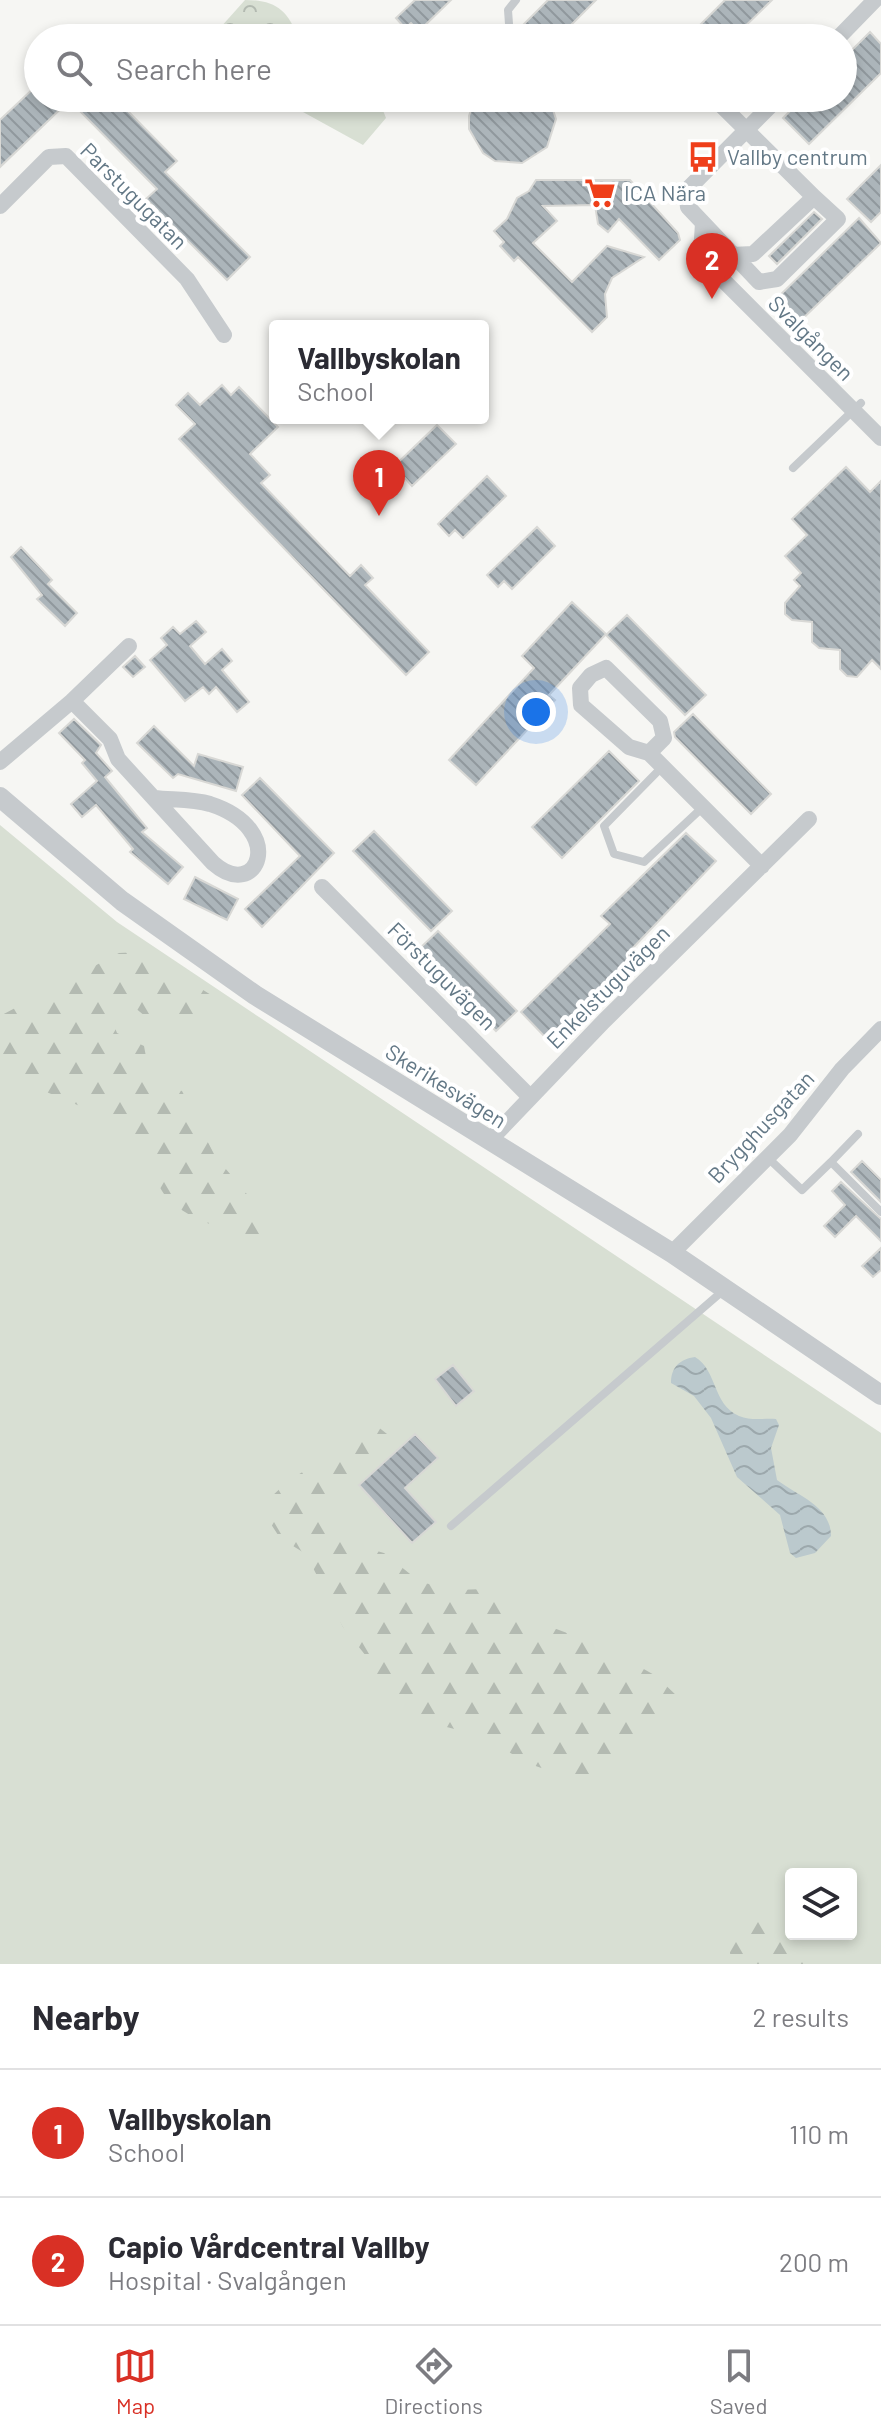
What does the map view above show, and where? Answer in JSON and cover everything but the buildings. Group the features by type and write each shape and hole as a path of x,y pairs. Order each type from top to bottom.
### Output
{"street":[{"path":"852,24 875,0"},
{"path":"729,112 747,129 814,197 838,219 777,279 759,282 688,207 686,191 747,129 764,112"},
{"name":"Parstugugatan","path":"0,206 49,157 66,156 187,279 224,335"},
{"path":"732,255 741,257 753,254 814,197"},
{"name":"Svalgången","path":"703,223 699,243 710,267 857,407 881,438"},
{"path":"0,762 72,701 129,646"},
{"path":"649,753 664,738 660,721 606,668 591,675 580,688 581,705 629,747 649,753 762,866"},
{"path":"72,701 110,739 118,759 154,798 224,872 240,874 256,865 261,855 259,843 253,831 237,816 208,804 154,798"},
{"name":"Skerikesvägen","path":"0,797 122,901 187,949 672,1253 881,1395"},
{"name":"Enkelstuguvägen","path":"489,1141 529,1096 809,819"},
{"name":"Förstuguvägen","path":"322,887 529,1096"},
{"name":"Brygghusgatan","path":"672,1253 878,1039"}],"lane":[{"path":"509,24 508,10 516,0"},
{"path":"793,468 857,407"},
{"path":"662,767 604,826 614,854 644,862 703,807"},
{"path":"767,1157 802,1190 858,1134"},
{"path":"831,1162 881,1212"},
{"path":"451,1526 726,1289"}],"green space":[{"path":"245,0 265,2 279,8 292,24 224,24"},
{"path":"303,112 384,112 386,118 363,145"},
{"path":"0,825 117,922 881,1433 881,1964 0,1964"},
{"path":"142,952 224,1003 194,1017 151,1021 134,1007 120,1005 111,1018 117,1033 144,1046 150,1078 182,1091 215,1156 272,1224 272,1235 232,1231 191,1216 165,1195 146,1156 122,1131 72,1102 0,1076 0,1016 119,953"},
{"path":"377,1426 387,1434 390,1449 334,1494 332,1512 346,1542 384,1553 420,1582 456,1590 484,1589 551,1627 607,1648 656,1676 678,1697 636,1749 576,1780 527,1763 482,1736 423,1721 390,1707 366,1656 343,1627 306,1554 280,1538 267,1518 270,1498 288,1481"},
{"path":"769,1916 785,1922 785,1940 807,1940 822,1964 736,1964 731,1958 727,1938"}],"water":[{"path":"695,1357 708,1370 719,1396 730,1411 748,1418 776,1419 779,1425 771,1448 777,1480 819,1509 830,1526 831,1536 815,1553 796,1558 790,1553 780,1515 737,1477 711,1418 694,1396 671,1383 677,1365"}],"place":[{"name":"Vallby centrum","path":"703,157"},
{"name":"ICA Nära","path":"600,193"},
{"name":"Capio Vårdcentral Vallby","path":"712,299"},
{"name":"Vallbyskolan","path":"379,516"}]}
